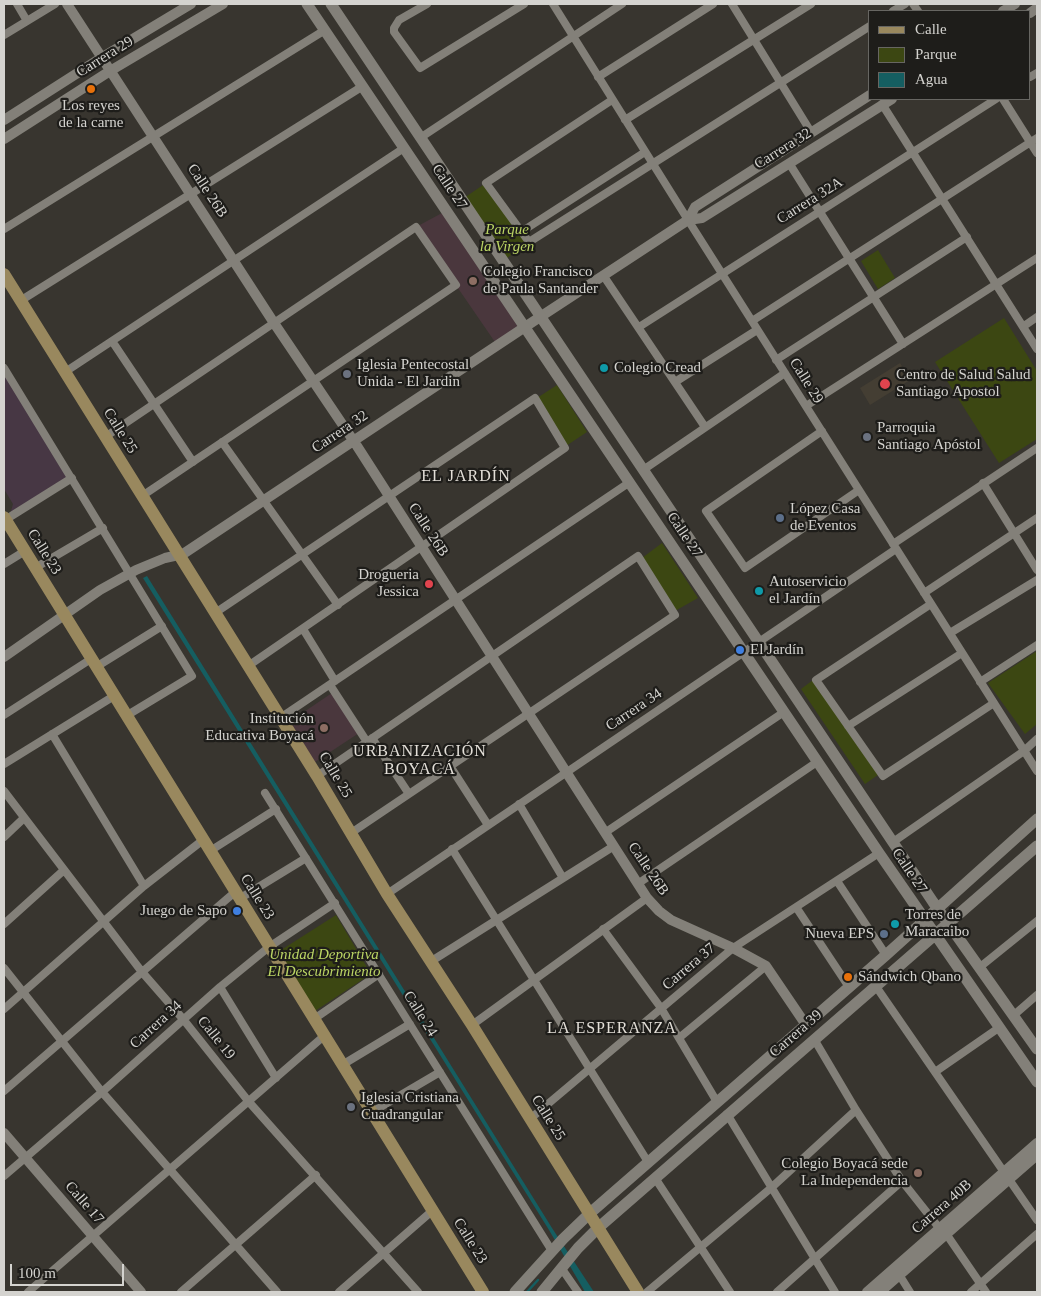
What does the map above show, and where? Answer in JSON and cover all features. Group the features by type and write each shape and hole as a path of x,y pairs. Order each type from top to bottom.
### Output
{"main road":[{"name":"Calle 27","path":"306,4 817,762 1037,1082"},
{"name":"Calle 27","path":"332,4 937,908 1037,1049"},
{"name":"Calle 25","path":"4,274 317,776 386,894 472,1025 638,1292"},
{"name":"Calle 23","path":"5,518 268,947 483,1292"},
{"name":"Carrera 39","path":"515,1292 589,1214 886,955 1037,819"},
{"name":"Carrera 39","path":"542,1292 598,1228 1037,846"},
{"name":"Carrera 39","path":"570,1259 589,1214"}],"street":[{"path":"17,4 27,21"},
{"path":"4,35 55,4"},
{"name":"Calle 26B","path":"67,4 312,381 354,442 647,898 671,920 733,948 766,966 806,1025"},
{"name":"Carrera 29","path":"4,120 101,58 191,4"},
{"name":"Carrera 29","path":"4,139 110,71 223,4"},
{"path":"427,4 399,20 394,28 394,32 420,68 524,4"},
{"name":"Calle 29","path":"553,4 1037,771"},
{"path":"420,138 622,4"},
{"path":"598,77 713,4"},
{"path":"732,4 811,132"},
{"path":"625,120 811,4"},
{"path":"612,100 486,183 529,242 868,27"},
{"path":"4,229 325,30"},
{"path":"20,301 363,86"},
{"name":"Carrera 32","path":"688,220 695,207 868,96"},
{"name":"Carrera 32A","path":"639,327 994,100"},
{"path":"1004,100 1034,140 1037,153"},
{"path":"887,102 912,152 1037,349"},
{"name":"Carrera 32","path":"4,657 100,590 133,572 183,554 688,220 702,218 887,102"},
{"path":"752,321 1034,140"},
{"path":"65,372 404,148"},
{"path":"521,232 645,152"},
{"path":"789,163 902,344"},
{"path":"105,437 416,227 456,285 142,496"},
{"path":"776,360 967,237"},
{"path":"806,406 1037,258"},
{"path":"603,275 705,427"},
{"path":"1024,326 1037,317"},
{"path":"675,382 757,330"},
{"path":"112,341 193,462"},
{"path":"4,368 103,528 133,572 192,676 126,716"},
{"path":"643,470 785,373"},
{"path":"215,613 535,398 565,448 248,666"},
{"path":"822,431 706,511 745,568 859,490"},
{"path":"222,442 338,605"},
{"name":"Carrera 34","path":"386,894 758,642 983,483 1037,448"},
{"path":"5,518 72,478"},
{"path":"280,718 630,482"},
{"path":"983,483 1037,570"},
{"path":"924,593 1037,518"},
{"path":"35,568 103,528"},
{"path":"4,564 25,551"},
{"path":"317,776 638,556 675,615 351,833"},
{"path":"950,634 1037,580"},
{"path":"931,604 816,680 883,776 994,703"},
{"path":"4,715 162,626"},
{"path":"303,629 332,683 369,740 409,794"},
{"path":"980,682 1037,645"},
{"path":"848,726 962,653"},
{"path":"4,764 114,696"},
{"path":"606,832 784,712"},
{"path":"52,734 144,886"},
{"path":"893,842 1024,751 1037,739"},
{"path":"639,883 817,762"},
{"path":"450,766 488,825"},
{"name":"Calle 19","path":"4,791 142,972 183,1019 249,1102 316,1175 418,1292"},
{"name":"Calle 24","path":"265,793 440,1072 557,1246"},
{"path":"519,804 563,878"},
{"path":"210,852 276,809"},
{"path":"4,837 24,818"},
{"path":"4,1009 144,886 203,840"},
{"path":"430,962 614,846"},
{"path":"452,849 648,1162"},
{"name":"Carrera 37","path":"530,1119 733,948 879,853"},
{"path":"4,1091 142,972 237,896 306,858"},
{"path":"4,924 64,870"},
{"path":"837,880 886,955"},
{"path":"472,1025 647,898"},
{"name":"Carrera 34","path":"4,1176 268,947 335,903"},
{"path":"796,907 849,987"},
{"path":"980,967 1037,921"},
{"path":"604,929 661,1008 717,1102"},
{"path":"679,1038 766,966"},
{"path":"4,968 102,1092 276,1292"},
{"path":"314,1019 379,974"},
{"path":"875,986 1037,1220"},
{"path":"220,987 276,1078"},
{"path":"1014,1015 1037,995"},
{"path":"342,1065 410,1024"},
{"path":"935,1072 1000,1027"},
{"path":"28,1292 324,1036"},
{"path":"814,1039 856,1110 902,1181 944,1232 986,1292"},
{"path":"372,1112 440,1072"},
{"path":"647,1292 771,1188 856,1110"},
{"path":"727,1114 835,1292"},
{"name":"Calle 17","path":"4,1133 141,1292"},
{"name":"Carrera 40B","path":"880,1292 900,1276 944,1232 1007,1175 1037,1143"},
{"name":"Carrera 40B","path":"1007,1175 1037,1155"},
{"path":"180,1292 316,1175"},
{"path":"654,1178 730,1292"},
{"path":"777,1292 902,1181"},
{"path":"339,1292 432,1211"},
{"name":"Carrera 40B","path":"867,1292 944,1232"},
{"path":"970,1292 1037,1234"},
{"path":"570,1259 578,1292"},
{"path":"900,1276 910,1292"}],"shaded area":[{"name":"Colegio Francisco de Paula Santander","path":"442,213 525,327 497,345 416,227"},
{"name":"Centro de Salud Salud Santiago Apostol","path":"900,363 910,380 870,405 860,388"},
{"path":"4,368 72,478 5,520 13,504 4,489"},
{"name":"Institución Educativa Boyacá","path":"332,693 359,733 315,762 289,722"}],"green space":[{"name":"Parque la Virgen","path":"486,183 529,242 503,261 461,200"},
{"path":"878,250 895,278 878,289 861,261"},
{"path":"1004,318 1037,371 1037,439 999,463 935,362"},
{"path":"557,385 587,432 566,446 537,398"},
{"path":"662,543 698,598 675,611 642,558"},
{"path":"1037,651 1037,724 1025,734 988,683"},
{"path":"813,680 878,775 865,784 801,689"},
{"name":"Unidad Deportiva El Descubrimiento","path":"336,915 371,974 315,1011 278,952"}],"water":[{"path":"147,576 552,1228 594,1292 585,1292 549,1230 143,578"}],"waterway":[{"path":"527,1292 538,1280"}],"place":[{"name":"Los reyes de la carne","path":"91,89"},
{"name":"Colegio Francisco de Paula Santander","path":"473,281"},
{"name":"Colegio Cread","path":"604,368"},
{"name":"Iglesia Pentecostal Unida - El Jardin","path":"347,374"},
{"name":"Centro de Salud Salud Santiago Apostol","path":"885,384"},
{"name":"Parroquia Santiago Apóstol","path":"867,437"},
{"name":"López Casa de Eventos","path":"780,518"},
{"name":"Drogueria Jessica","path":"429,584"},
{"name":"Autoservicio el Jardín","path":"759,591"},
{"name":"El Jardín","path":"740,650"},
{"name":"Institución Educativa Boyacá","path":"324,728"},
{"name":"Juego de Sapo","path":"237,911"},
{"name":"Torres de Maracaibo","path":"895,924"},
{"name":"Nueva EPS","path":"884,934"},
{"name":"Sándwich Qbano","path":"848,977"},
{"name":"Iglesia Cristiana Cuadrangular","path":"351,1107"},
{"name":"Colegio Boyacá sede La Independencia","path":"918,1173"}],"district":[{"name":"EL JARDÍN","path":"466,477"},
{"name":"URBANIZACIÓN BOYACÁ","path":"420,761"},
{"name":"LA ESPERANZA","path":"612,1029"}]}
